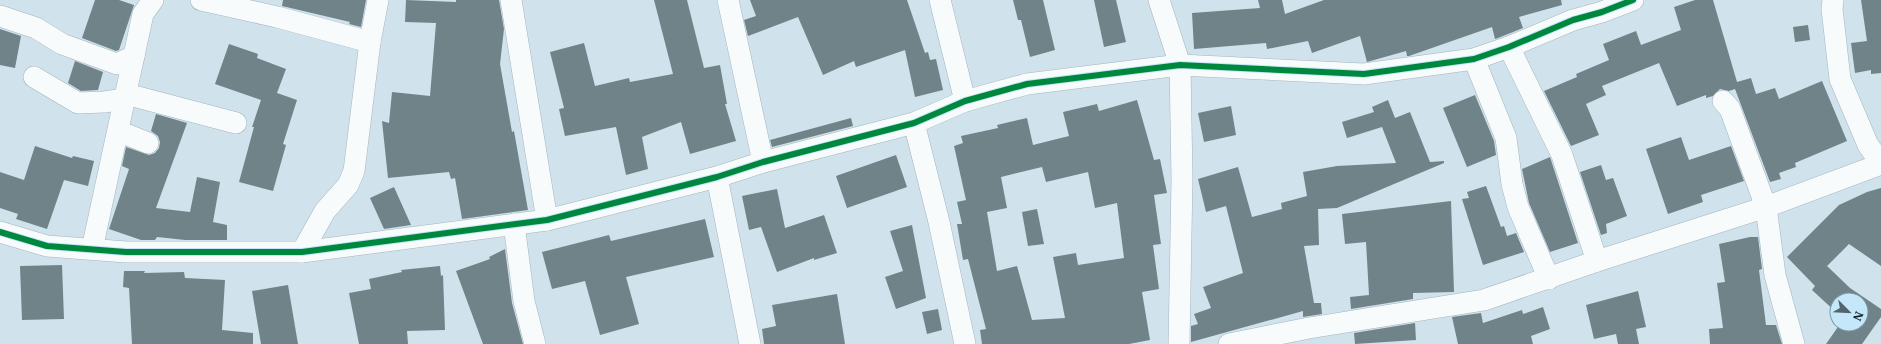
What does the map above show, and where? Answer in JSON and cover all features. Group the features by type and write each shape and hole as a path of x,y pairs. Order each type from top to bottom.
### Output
{"street":[{"path":"92,249 143,14 152,0"},
{"path":"201,0 277,17 370,42"},
{"path":"302,252 325,211 348,185 354,171 370,42 378,0"},
{"path":"511,0 547,220"},
{"path":"728,0 763,162"},
{"path":"940,0 965,101"},
{"path":"1159,0 1180,65 1182,179 1179,344"},
{"path":"0,232 47,246 126,252 302,252 547,220 717,177 763,162 914,123 965,101 1027,84 1180,65 1364,74 1474,59 1509,47 1572,20 1602,12 1633,0"},
{"path":"1229,344 1310,328 1484,300 1597,261 1766,207 1881,163 1868,145 1840,79 1832,9 1833,0"},
{"path":"0,16 36,28 62,44 117,64 134,56"},
{"path":"1509,47 1562,155 1597,261"},
{"path":"1474,59 1506,138 1512,184 1518,207 1549,278"},
{"path":"34,77 78,103 104,102 125,96 236,123"},
{"path":"1723,100 1730,109 1766,207 1775,275 1794,344"},
{"path":"914,123 939,222 965,344"},
{"path":"118,130 148,143"},
{"path":"717,177 750,344"},
{"path":"514,224 524,300 535,344"}],"building":[{"path":"95,0 119,0 134,5 119,50 116,51 82,38"},
{"path":"283,0 366,0 361,27 349,24 350,22 282,6"},
{"path":"406,0 456,2 456,0 499,0 504,29 500,64 528,210 462,219 455,178 451,179 449,172 388,178 382,121 389,123 392,92 430,96 436,23 405,22"},
{"path":"654,0 687,0 704,68 720,65 727,104 725,104 736,141 690,154 681,122 642,137 648,169 626,175 616,127 565,136 559,109 564,108 550,52 584,43 595,86 629,78 630,82 673,74"},
{"path":"750,0 907,0 925,53 928,52 930,60 936,59 943,90 915,97 905,50 856,67 854,61 823,75 798,17 748,36 744,20 756,16"},
{"path":"1013,0 1043,0 1055,50 1030,57 1021,20 1018,20"},
{"path":"1094,0 1116,0 1126,42 1104,47"},
{"path":"1258,0 1282,0 1285,14 1324,0 1561,0 1562,5 1519,17 1523,28 1495,39 1492,27 1409,56 1407,56 1406,51 1367,62 1360,36 1312,53 1308,41 1267,49 1266,43 1194,49 1192,13 1260,8"},
{"path":"1695,0 1713,0 1737,82 1751,78 1756,94 1775,88 1779,99 1822,81 1847,141 1795,163 1796,167 1779,173 1781,179 1770,182 1735,89 1729,91 1720,89 1713,96 1706,98 1706,95 1677,106 1659,63 1602,86 1606,95 1586,104 1599,135 1571,146 1544,91 1577,77 1576,74 1609,60 1603,44 1636,31 1641,45 1681,30 1674,7"},
{"path":"1861,0 1881,0 1881,73 1871,74 1871,70 1855,73 1851,43 1867,41"},
{"path":"1808,25 1810,40 1795,42 1793,27"},
{"path":"0,29 21,36 15,68 0,65"},
{"path":"229,44 258,54 257,58 286,69 277,93 297,100 283,144 286,145 273,191 239,182 254,127 252,127 261,100 215,84"},
{"path":"75,61 103,72 98,90 81,91 68,83"},
{"path":"1475,95 1494,141 1496,155 1467,167 1443,108"},
{"path":"1137,100 1154,160 1160,159 1167,193 1154,195 1161,244 1153,245 1159,289 1142,292 1150,340 1129,344 982,344 980,330 986,329 968,259 963,260 957,224 962,224 957,202 966,200 954,146 963,143 961,136 998,128 997,125 1027,118 1033,145 1069,136 1063,112 1097,104 1099,111","holes":["1042,167 1046,182 1088,172 1095,208 1117,203 1124,258 1078,265 1076,253 1053,257 1065,318 1032,320 1017,266 997,271 987,212 1007,208 1001,177"]},
{"path":"1388,100 1395,118 1410,112 1430,162 1444,161 1444,163 1337,208 1318,209 1319,245 1304,246 1314,303 1321,303 1322,314 1303,317 1303,311 1191,342 1191,326 1198,324 1194,314 1211,308 1203,287 1243,273 1226,206 1206,212 1198,179 1238,167 1252,217 1282,209 1281,203 1307,196 1303,172 1337,166 1396,163 1382,127 1347,138 1342,122 1374,112 1372,107"},
{"path":"1231,106 1236,135 1204,142 1198,113"},
{"path":"156,114 187,123 156,208 190,212 197,177 220,182 213,222 227,225 227,240 185,240 157,237 155,240 141,240 109,229 129,169 122,166 126,147 149,155 155,153 159,148 160,142 158,136 151,131"},
{"path":"851,118 853,126 772,147 770,140"},
{"path":"1681,137 1689,160 1731,146 1744,181 1701,195 1703,202 1668,214 1646,149"},
{"path":"35,146 72,158 73,156 94,161 88,186 64,180 47,229 16,219 18,214 0,208 0,172 24,180"},
{"path":"896,155 907,187 847,208 836,176"},
{"path":"1550,157 1578,243 1550,252 1529,203 1522,169"},
{"path":"1601,165 1606,180 1613,178 1627,216 1606,224 1607,233 1601,235 1580,172"},
{"path":"1486,186 1501,227 1504,226 1507,236 1516,233 1524,252 1483,265 1462,199 1469,198 1467,192"},
{"path":"394,187 411,225 384,229 370,198"},
{"path":"1881,188 1881,266 1849,244 1827,266 1856,292 1829,292 1829,306 1812,290 1815,286 1787,257 1839,205 1867,192"},
{"path":"777,189 785,228 824,215 837,253 814,260 814,258 777,272 761,227 749,230 742,196"},
{"path":"1451,201 1454,292 1413,293 1413,299 1351,309 1350,297 1369,295 1366,242 1345,244 1342,214"},
{"path":"1037,209 1044,244 1028,246 1022,212"},
{"path":"705,219 714,257 626,277 639,324 600,335 585,281 552,289 542,252 609,235 611,241"},
{"path":"912,225 926,298 896,309 885,277 903,271 890,231"},
{"path":"1750,237 1758,237 1762,269 1759,270 1766,325 1776,325 1782,344 1710,344 1709,329 1723,328 1717,283 1725,282 1719,244"},
{"path":"505,249 512,303 523,344 483,344 456,271 490,259 489,257"},
{"path":"62,265 64,319 22,320 20,266"},
{"path":"440,266 441,276 443,275 445,330 407,331 408,344 359,344 349,293 371,289 369,279 402,272 401,270"},
{"path":"124,271 145,271 144,273 184,272 185,278 225,280 222,330 253,333 253,344 132,344 129,288 123,287"},
{"path":"288,285 298,344 261,344 252,291"},
{"path":"1638,291 1646,327 1636,329 1639,344 1618,344 1616,334 1594,339 1586,305"},
{"path":"837,294 845,344 764,344 762,329 776,326 772,305"},
{"path":"1869,301 1881,309 1881,317 1862,344 1826,344 1834,332 1869,332"},
{"path":"1543,307 1550,329 1531,336 1533,344 1458,344 1452,317 1481,313 1483,323 1522,310 1523,314"},
{"path":"938,309 942,330 927,334 922,312"},
{"path":"1415,323 1416,340 1355,344 1354,333"}],"cycle path":[{"path":"0,232 47,246 126,252 302,252 547,220 717,177 763,162 914,123 965,101 1027,84 1180,65 1364,74 1474,59 1509,47 1573,20 1602,12 1633,0"}]}
